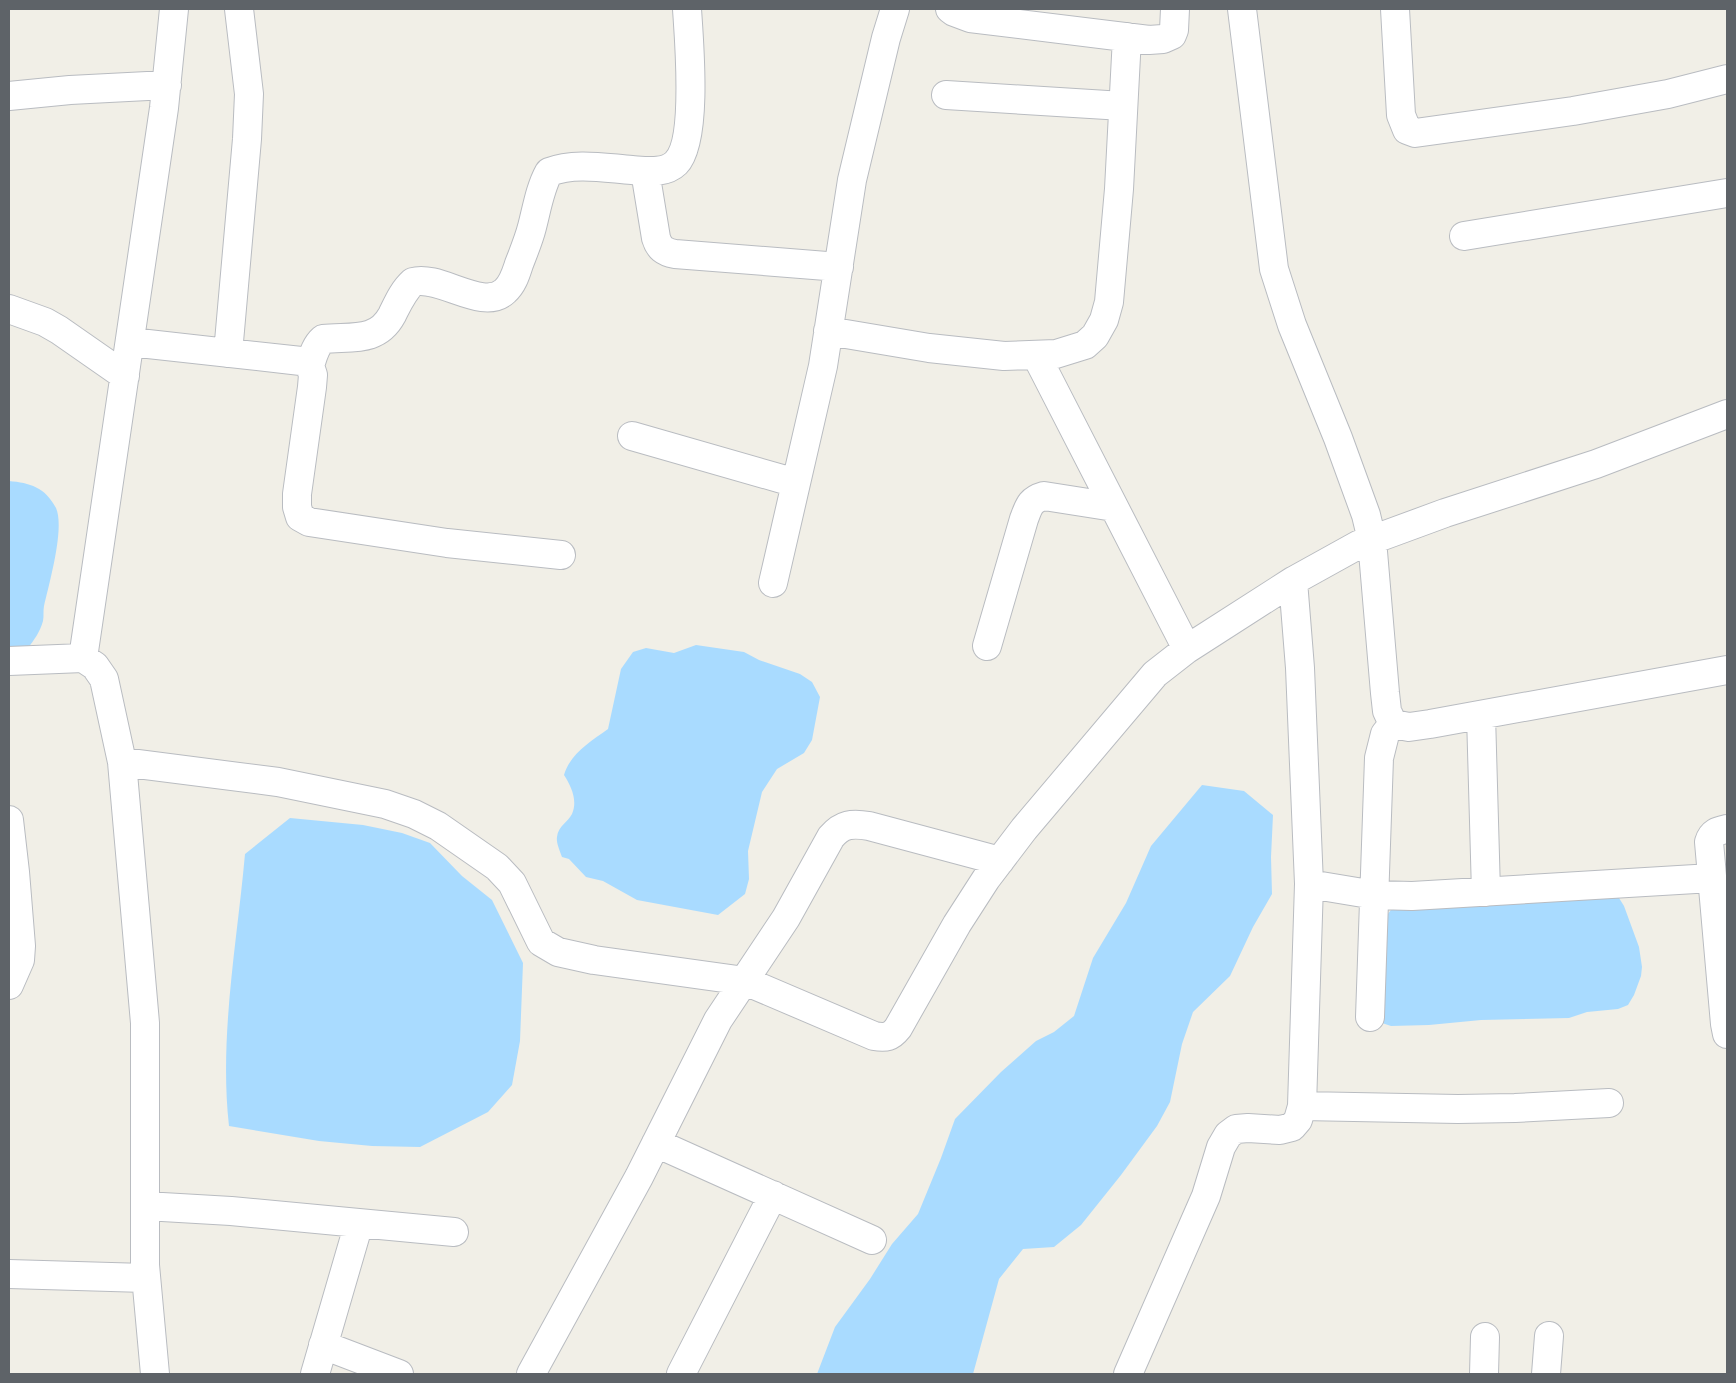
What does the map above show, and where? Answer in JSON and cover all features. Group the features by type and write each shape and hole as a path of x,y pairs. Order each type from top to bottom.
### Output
{"street":[{"path":"83,658 130,342 166,85 174,9"},
{"path":"228,353 247,139 249,94 239,9"},
{"path":"561,555 447,543 309,522 300,516 297,508 297,494 312,387 313,375 310,366 315,349 323,339 371,335 381,330 389,322 404,292 413,282 424,280 480,297 492,297 506,290 518,269 532,229 544,181 549,172 559,168 576,166 645,171 660,170 676,164 681,156 691,107 687,9"},
{"path":"773,583 823,366 852,180 886,38 895,9"},
{"path":"950,9 970,18 1149,40 1163,39 1172,35 1175,9"},
{"path":"1242,9 1274,269 1292,325 1366,515 1372,540 1387,711 1393,724"},
{"path":"1395,9 1401,115 1408,130 1415,133 1573,111 1668,94 1727,79"},
{"path":"828,331 929,348 995,355 1056,354 1085,345 1095,336 1104,320 1109,302 1124,106 1127,37"},
{"path":"9,96 70,90 166,85"},
{"path":"946,95 1124,106"},
{"path":"645,171 658,246 666,252 839,267"},
{"path":"1464,236 1727,193"},
{"path":"9,309 45,322 59,330 125,376"},
{"path":"130,342 301,362 310,366"},
{"path":"1036,355 1187,649"},
{"path":"122,762 278,782 385,804 414,814 438,826 497,867 512,882 541,942 558,952 594,960 745,981 874,1036 885,1038 892,1036 898,1028 957,924 986,879 1024,829 1155,674 1187,649 1293,581 1358,545 1445,513 1596,464 1727,414"},
{"path":"632,436 796,483"},
{"path":"987,646 1024,519 1035,498 1044,496 1114,507"},
{"path":"1128,1374 1206,1196 1221,1147 1228,1136 1236,1129 1280,1130 1292,1127 1298,1120 1302,1106 1309,884 1300,668 1293,581"},
{"path":"9,661 83,658 95,666 104,679 122,762 145,1023 145,1278 155,1374"},
{"path":"1393,724 1409,727 1727,670"},
{"path":"1480,715 1486,892"},
{"path":"1370,1017 1379,758 1385,734 1393,724"},
{"path":"9,820 21,946 20,960 9,985"},
{"path":"531,1374 656,1143 718,1020 786,918 831,838 838,830 845,825 856,823 1000,861"},
{"path":"1727,829 1711,835 1709,842 1727,1034"},
{"path":"1309,884 1375,895 1412,896 1712,878"},
{"path":"1302,1106 1458,1109 1609,1103"},
{"path":"656,1143 872,1240"},
{"path":"680,1374 773,1195"},
{"path":"145,1206 231,1211 454,1232"},
{"path":"315,1374 359,1223"},
{"path":"9,1274 145,1278"},
{"path":"1546,1374 1549,1336"},
{"path":"1484,1374 1485,1337"},
{"path":"323,1345 399,1374"}],"water":[{"path":"9,481 36,487 47,495 56,508 59,529 40,629 28,648 9,651"},
{"path":"696,645 744,652 759,660 800,674 812,682 820,697 812,740 804,753 777,769 762,792 748,851 749,879 745,894 718,915 637,900 603,881 586,877 569,859 562,857 557,839 559,830 574,809 573,793 564,775 576,755 608,729 621,669 633,652 646,648 674,653"},
{"path":"1202,785 1244,791 1273,815 1272,894 1253,927 1230,976 1193,1012 1182,1044 1170,1102 1157,1126 1081,1225 1054,1247 1023,1249 999,1279 973,1374 817,1374 835,1327 870,1279 892,1244 918,1214 955,1119 1001,1072 1036,1041 1054,1032 1074,1016 1093,958 1126,903 1151,846"},
{"path":"290,818 363,825 402,833 430,843 462,876 492,900 523,963 520,1041 512,1085 488,1112 420,1147 372,1146 319,1141 229,1126 226,1058 230,990 245,854"},
{"path":"1595,895 1619,898 1624,906 1639,947 1642,967 1641,976 1628,1005 1618,1009 1587,1012 1569,1018 1481,1020 1429,1025 1391,1026 1382,1023 1378,1004 1384,919 1394,906"}]}
